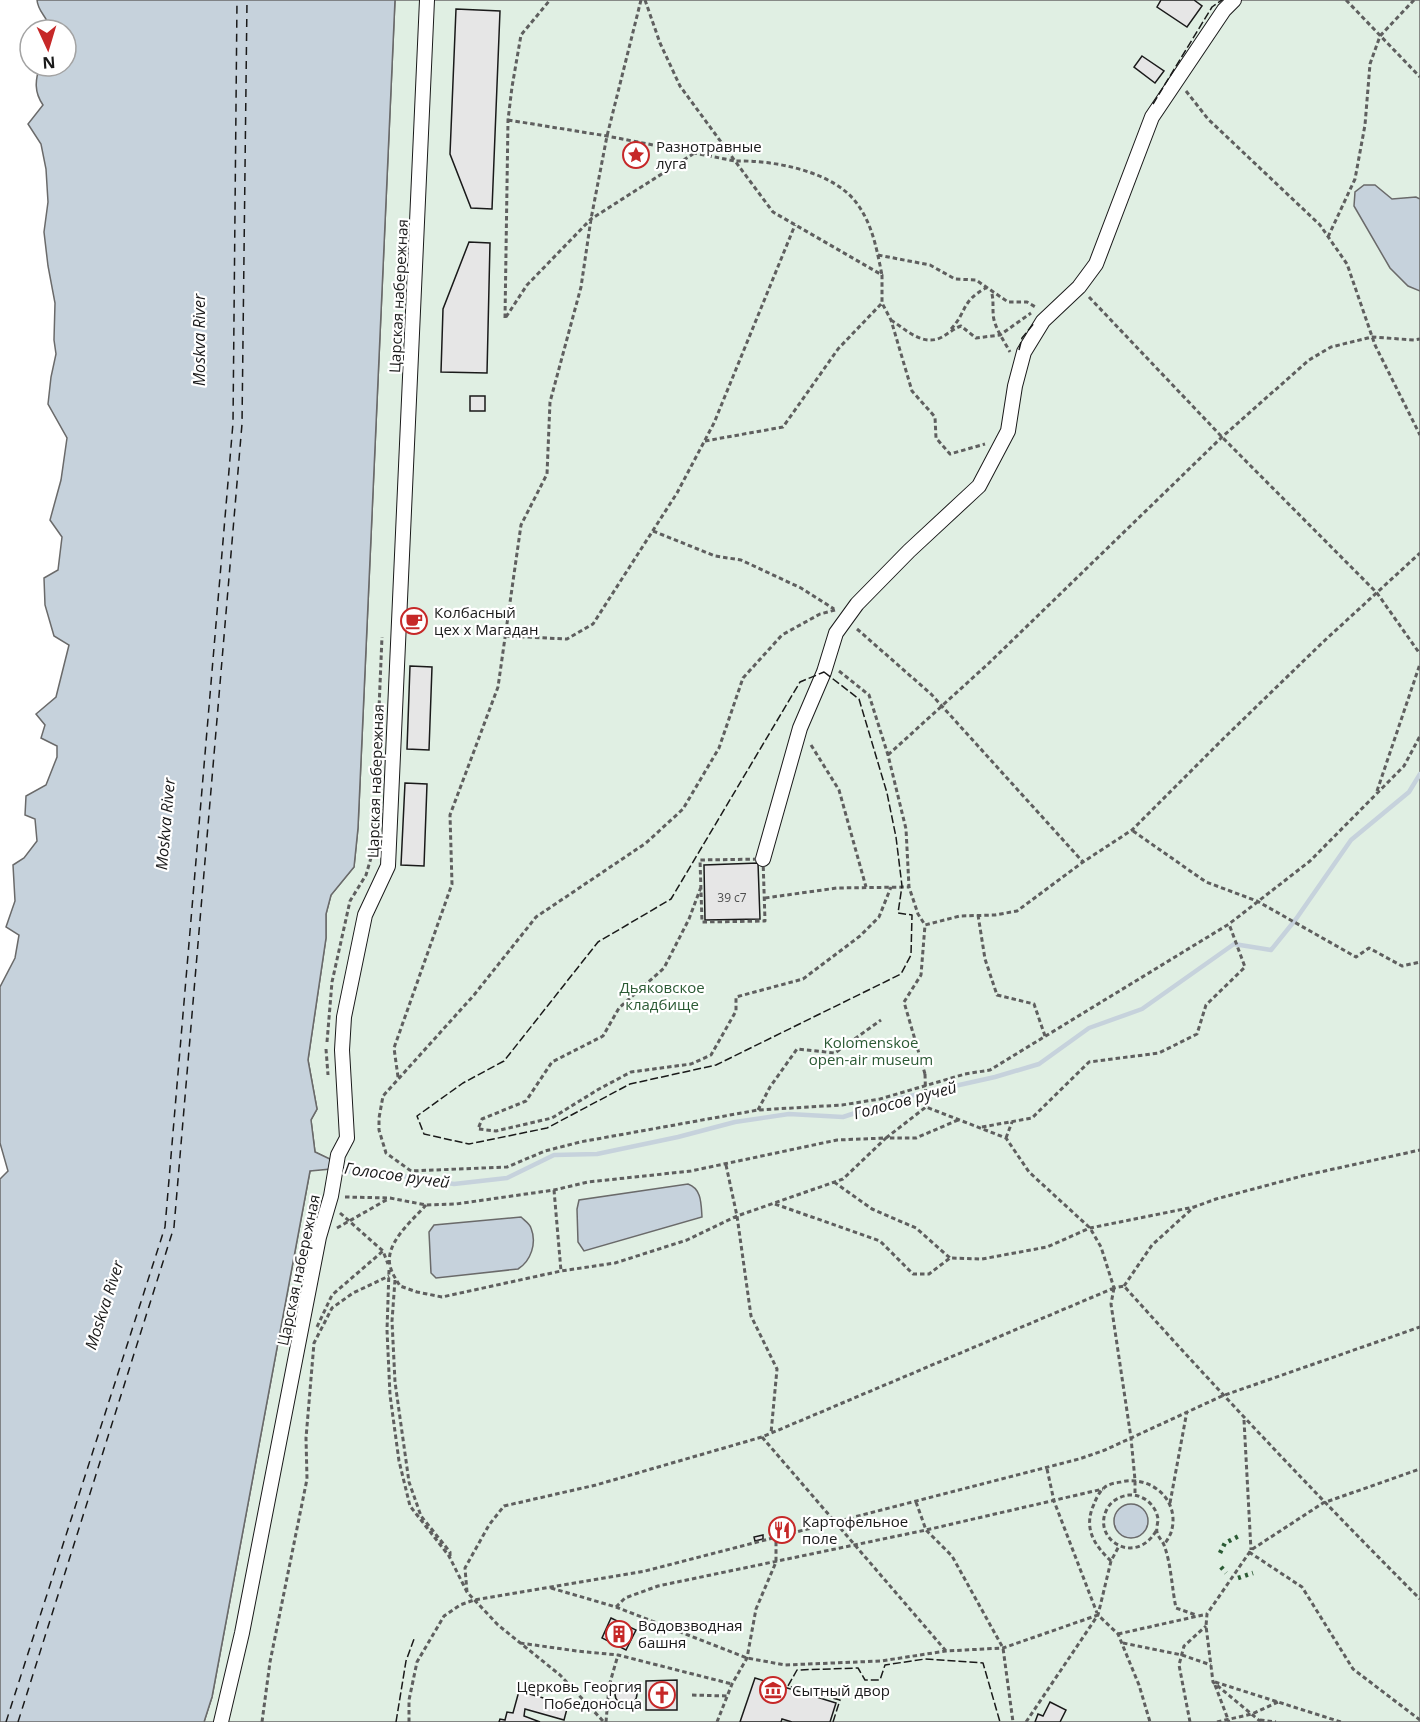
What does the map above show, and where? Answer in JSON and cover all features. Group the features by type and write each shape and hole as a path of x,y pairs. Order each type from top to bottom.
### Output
{"street":[{"name":"Царская набережная","path":"221,1722 244,1622 320,1237 330,1200 338,1155 347,1137 342,1050 344,1017 364,915 388,866 427,0"},
{"path":"763,859 800,728 836,633 857,604 909,551 979,486 1005,438 1024,352 1043,321 1079,287 1096,264 1152,117 1224,10 1234,0"}],"path":[{"path":"550,0 521,35 512,87 508,120 505,318 527,285 591,219 693,154"},
{"path":"398,1078 394,1048 452,884 450,815 498,687 521,525 547,474 550,402 581,287 607,136 643,0"},
{"path":"643,0 680,86 773,212 882,275"},
{"path":"1346,0 1420,77"},
{"path":"1328,237 1355,179 1365,125 1370,64 1380,36 1414,0"},
{"path":"1177,80 1208,119 1320,225 1347,264 1372,337 1420,435"},
{"path":"508,120 607,136 735,161 755,160 805,170 835,184 858,204 874,235 882,275 882,303 891,320 912,391 935,417 936,438 950,454 1005,438"},
{"path":"506,636 567,639 593,624 677,493 714,423 795,225"},
{"path":"878,255 930,265 955,279 976,280 1008,302 1027,303 1038,309"},
{"path":"1079,287 1222,437 1377,593 1420,654"},
{"path":"891,320 923,340 940,338 956,324 966,303 986,288"},
{"path":"992,292 993,318 1000,335"},
{"path":"704,441 783,427 838,349 882,303"},
{"path":"950,330 961,326 976,338 1000,335 1044,305 1053,312"},
{"path":"888,755 1222,437 1309,360 1331,347 1372,337 1420,339"},
{"path":"652,531 715,556 741,560 801,588 835,610 820,614 782,635 743,678 719,748 683,809 646,843 536,917 474,995 383,1096 378,1130 386,1153 411,1171 507,1167 545,1151 580,1142 758,1110 842,1106 880,1099 965,1074 990,1070 1229,924 1310,861 1404,766 1420,736"},
{"path":"925,925 960,916 995,915 1017,911 1083,862 1132,830 1224,738 1420,553"},
{"path":"846,620 931,694 1083,862"},
{"path":"328,1078 326,1052 332,982 350,901 366,875 372,851 383,626"},
{"path":"827,661 869,695 888,755 906,829 909,887 918,914 925,925 921,975 904,1002 925,1074 926,1107"},
{"path":"1377,793 1420,664"},
{"path":"800,728 839,790 866,887"},
{"path":"1132,830 1206,882 1257,901 1356,957 1369,948 1402,966 1420,962"},
{"path":"763,859 765,921 702,922 700,860 763,859"},
{"path":"701,887 689,920 664,968 619,1008 603,1036 552,1062 526,1101 482,1119 478,1129 496,1131 552,1118 632,1072 691,1064 711,1055 736,1011 736,997 803,979 860,936 879,917 891,886"},
{"path":"764,898 837,888 909,887"},
{"path":"978,915 985,959 997,995 1034,1004 1045,1036"},
{"path":"980,1127 1032,1118 1089,1062 1159,1053 1197,1034 1206,1005 1245,967 1229,924"},
{"path":"758,1110 770,1087 796,1049 835,1053 881,1020"},
{"path":"926,1107 1006,1138 1029,1172 1090,1228 1101,1247 1114,1288 1111,1304 1131,1438 1135,1495"},
{"path":"330,1200 383,1251 400,1286 442,1297 561,1271 615,1263 687,1240 736,1216 843,1179 886,1138 926,1107"},
{"path":"330,1200 390,1198 426,1205 456,1204 554,1190 588,1182 691,1171 837,1140 916,1138 959,1119"},
{"path":"1006,1138 1012,1122"},
{"path":"775,1204 880,1241 913,1274 929,1274 950,1258 982,1259 1047,1247 1090,1228 1194,1207 1302,1176 1420,1150"},
{"path":"726,1165 751,1316 777,1369 771,1433"},
{"path":"834,1182 872,1209 916,1228 950,1258"},
{"path":"554,1190 561,1271"},
{"path":"351,1221 390,1198"},
{"path":"426,1205 395,1240 390,1255 389,1370 399,1461 410,1506 450,1561 474,1600 498,1625 560,1675 605,1722"},
{"path":"467,1592 465,1568 489,1525 504,1506 596,1485 762,1437 1114,1288 1124,1286 1152,1245 1194,1207"},
{"path":"308,1346 332,1295 383,1251"},
{"path":"262,1722 270,1662 307,1479 306,1438 314,1343 332,1308 353,1293 389,1276"},
{"path":"395,1278 392,1321 395,1382 409,1482 421,1516 450,1552 450,1561"},
{"path":"1124,1286 1222,1396 1323,1503 1420,1599"},
{"path":"408,1722 409,1700 417,1662 444,1616 460,1605 474,1600 645,1571 1047,1468 1105,1450 1222,1396 1420,1327"},
{"path":"1170,1504 1187,1411"},
{"path":"1244,1419 1250,1551"},
{"path":"762,1437 946,1651"},
{"path":"1047,1468 1054,1501 1098,1615 1118,1634 1140,1685 1150,1722"},
{"path":"1229,1721 1213,1682 1206,1626 1207,1614 1250,1551 1323,1503 1420,1469"},
{"path":"616,1607 625,1598 658,1586 926,1530 1135,1480 1156,1488 1170,1504 1174,1518 1172,1532 1164,1545"},
{"path":"1103,1489 1090,1513 1089,1525 1097,1548 1111,1561"},
{"path":"1135,1495 1142,1497 1154,1508 1157,1515 1156,1531 1152,1539 1137,1548 1128,1549 1119,1546 1107,1534 1104,1518 1112,1503 1118,1498 1135,1495"},
{"path":"916,1502 926,1530 952,1556 1003,1648 1013,1722"},
{"path":"1156,1531 1164,1545 1176,1608 1196,1615"},
{"path":"717,1722 732,1684 747,1658 756,1609 776,1562 776,1538"},
{"path":"1026,1722 1098,1615 1111,1561 1119,1546"},
{"path":"1250,1551 1302,1587 1353,1669 1420,1720"},
{"path":"550,1588 616,1607 747,1658 785,1665 881,1661 946,1651 1003,1648 1098,1615"},
{"path":"1118,1634 1207,1614"},
{"path":"1190,1722 1179,1665 1184,1646 1206,1626"},
{"path":"519,1642 618,1655 732,1684"},
{"path":"1122,1643 1182,1655 1211,1665"},
{"path":"605,1722 609,1686 618,1655"},
{"path":"1213,1682 1341,1722"},
{"path":"1213,1682 1260,1721 1276,1722"},
{"path":"692,1695 727,1696"},
{"path":"1217,1722 1252,1714 1278,1702"}],"green space":[{"name":"Kolomenskoe open-air museum","path":"395,0 1420,0 1420,1722 204,1722 212,1697 310,1171 331,1160 315,1152 311,1120 317,1109 308,1060 326,938 326,914 331,895 354,867 358,828"}],"water":[{"name":"Moskva River","path":"37,0 395,0 358,828 354,867 331,895 326,914 326,938 308,1060 317,1109 311,1120 315,1152 332,1160 331,1169 310,1171 212,1697 204,1722 0,1722 0,1179 8,1171 0,1143 0,987 15,958 19,935 6,927 15,901 13,865 24,858 37,841 35,819 25,815 26,796 46,785 57,757 57,746 41,738 45,725 36,714 56,697 69,645 54,636 45,605 44,578 58,570 62,537 50,520 61,480 67,438 48,404 56,354 55,303 44,232 48,202 46,169 41,144 28,124 43,105 38,95 37,78 78,78 78,18 45,18"},
{"path":"1364,185 1375,185 1392,199 1416,197 1420,199 1420,291 1408,286 1390,268 1354,206 1355,192"},
{"path":"688,1184 693,1186 698,1193 702,1217 584,1251 578,1242 579,1200"},
{"path":"521,1217 533,1234 532,1251 523,1266 518,1269 436,1278 431,1273 429,1232 434,1225"},
{"path":"1131,1504 1143,1509 1148,1521 1143,1533 1131,1538 1119,1533 1114,1521 1119,1509"}],"building":[{"path":"1161,0 1194,0 1202,6 1187,27 1157,7"},
{"path":"456,9 500,11 492,209 471,208 450,154"},
{"path":"1142,56 1164,71 1155,83 1134,67"},
{"path":"469,242 490,243 487,373 441,372 443,309"},
{"path":"470,396 485,396 485,411 470,411"},
{"name":"Колбасный цех x Магадан","path":"411,613 418,613 417,629 410,628"},
{"path":"410,666 432,667 429,750 407,749"},
{"path":"405,783 427,784 424,866 401,865"},
{"path":"758,863 760,919 705,920 704,865"},
{"path":"787,1525 788,1531 778,1534 777,1527"},
{"path":"763,1535 763,1539 755,1541 754,1537"},
{"name":"Водовзводная башня","path":"611,1618 636,1630 626,1650 602,1638"},
{"name":"Сытный двор","path":"755,1678 836,1703 830,1722 792,1722 782,1719 781,1722 740,1722"},
{"name":"Церковь Георгия Победоносца","path":"677,1680 677,1710 646,1710 646,1681"},
{"path":"626,1683 634,1686 637,1694 634,1702 626,1705 618,1702 615,1694 618,1686"},
{"path":"519,1691 568,1705 564,1720 525,1709 524,1716 540,1722 499,1722 500,1719 505,1720 507,1712 513,1713"},
{"path":"1050,1702 1066,1710 1060,1722 1035,1722 1038,1714 1043,1716"}],"waterway":[{"name":"Голосов ручей","path":"337,1167 352,1172 454,1184 507,1178 554,1155 597,1154 735,1122 789,1114 843,1117 901,1098 995,1077 1039,1064 1089,1028 1142,1009 1234,944 1271,950 1296,919 1351,840 1409,792 1420,774"}],"ferry route":[{"path":"6,1722 165,1227 233,423 237,0"},
{"path":"18,1722 174,1227 242,424 247,0"}],"hedge":[{"path":"1220,1553 1225,1543 1239,1536"},
{"path":"1221,1567 1226,1573"},
{"path":"1238,1578 1253,1573"}],"fence":[{"path":"1153,104 1212,7 1222,0"},
{"path":"1019,350 1022,338 1035,322"},
{"path":"824,672 859,699 887,793 896,837 902,886 898,913 912,915 911,955 901,974 716,1065 630,1084 547,1128 469,1144 424,1134 417,1116 463,1083 504,1061 598,942 671,899 800,682 824,672"},
{"path":"396,1722 406,1661 414,1639"},
{"path":"833,1722 840,1700 788,1686 797,1670 858,1668 865,1680 880,1680 885,1665 925,1659 983,1663 1000,1722"}],"place":[{"name":"Разнотравные луга","path":"636,155"},
{"name":"Колбасный цех x Магадан","path":"414,621"},
{"name":"Картофельное поле","path":"782,1530"},
{"name":"Водовзводная башня","path":"619,1634"},
{"name":"Сытный двор","path":"773,1690"},
{"name":"Церковь Георгия Победоносца","path":"662,1695"}],"park label":[{"name":"Дьяковское кладбище","path":"662,996"}]}
